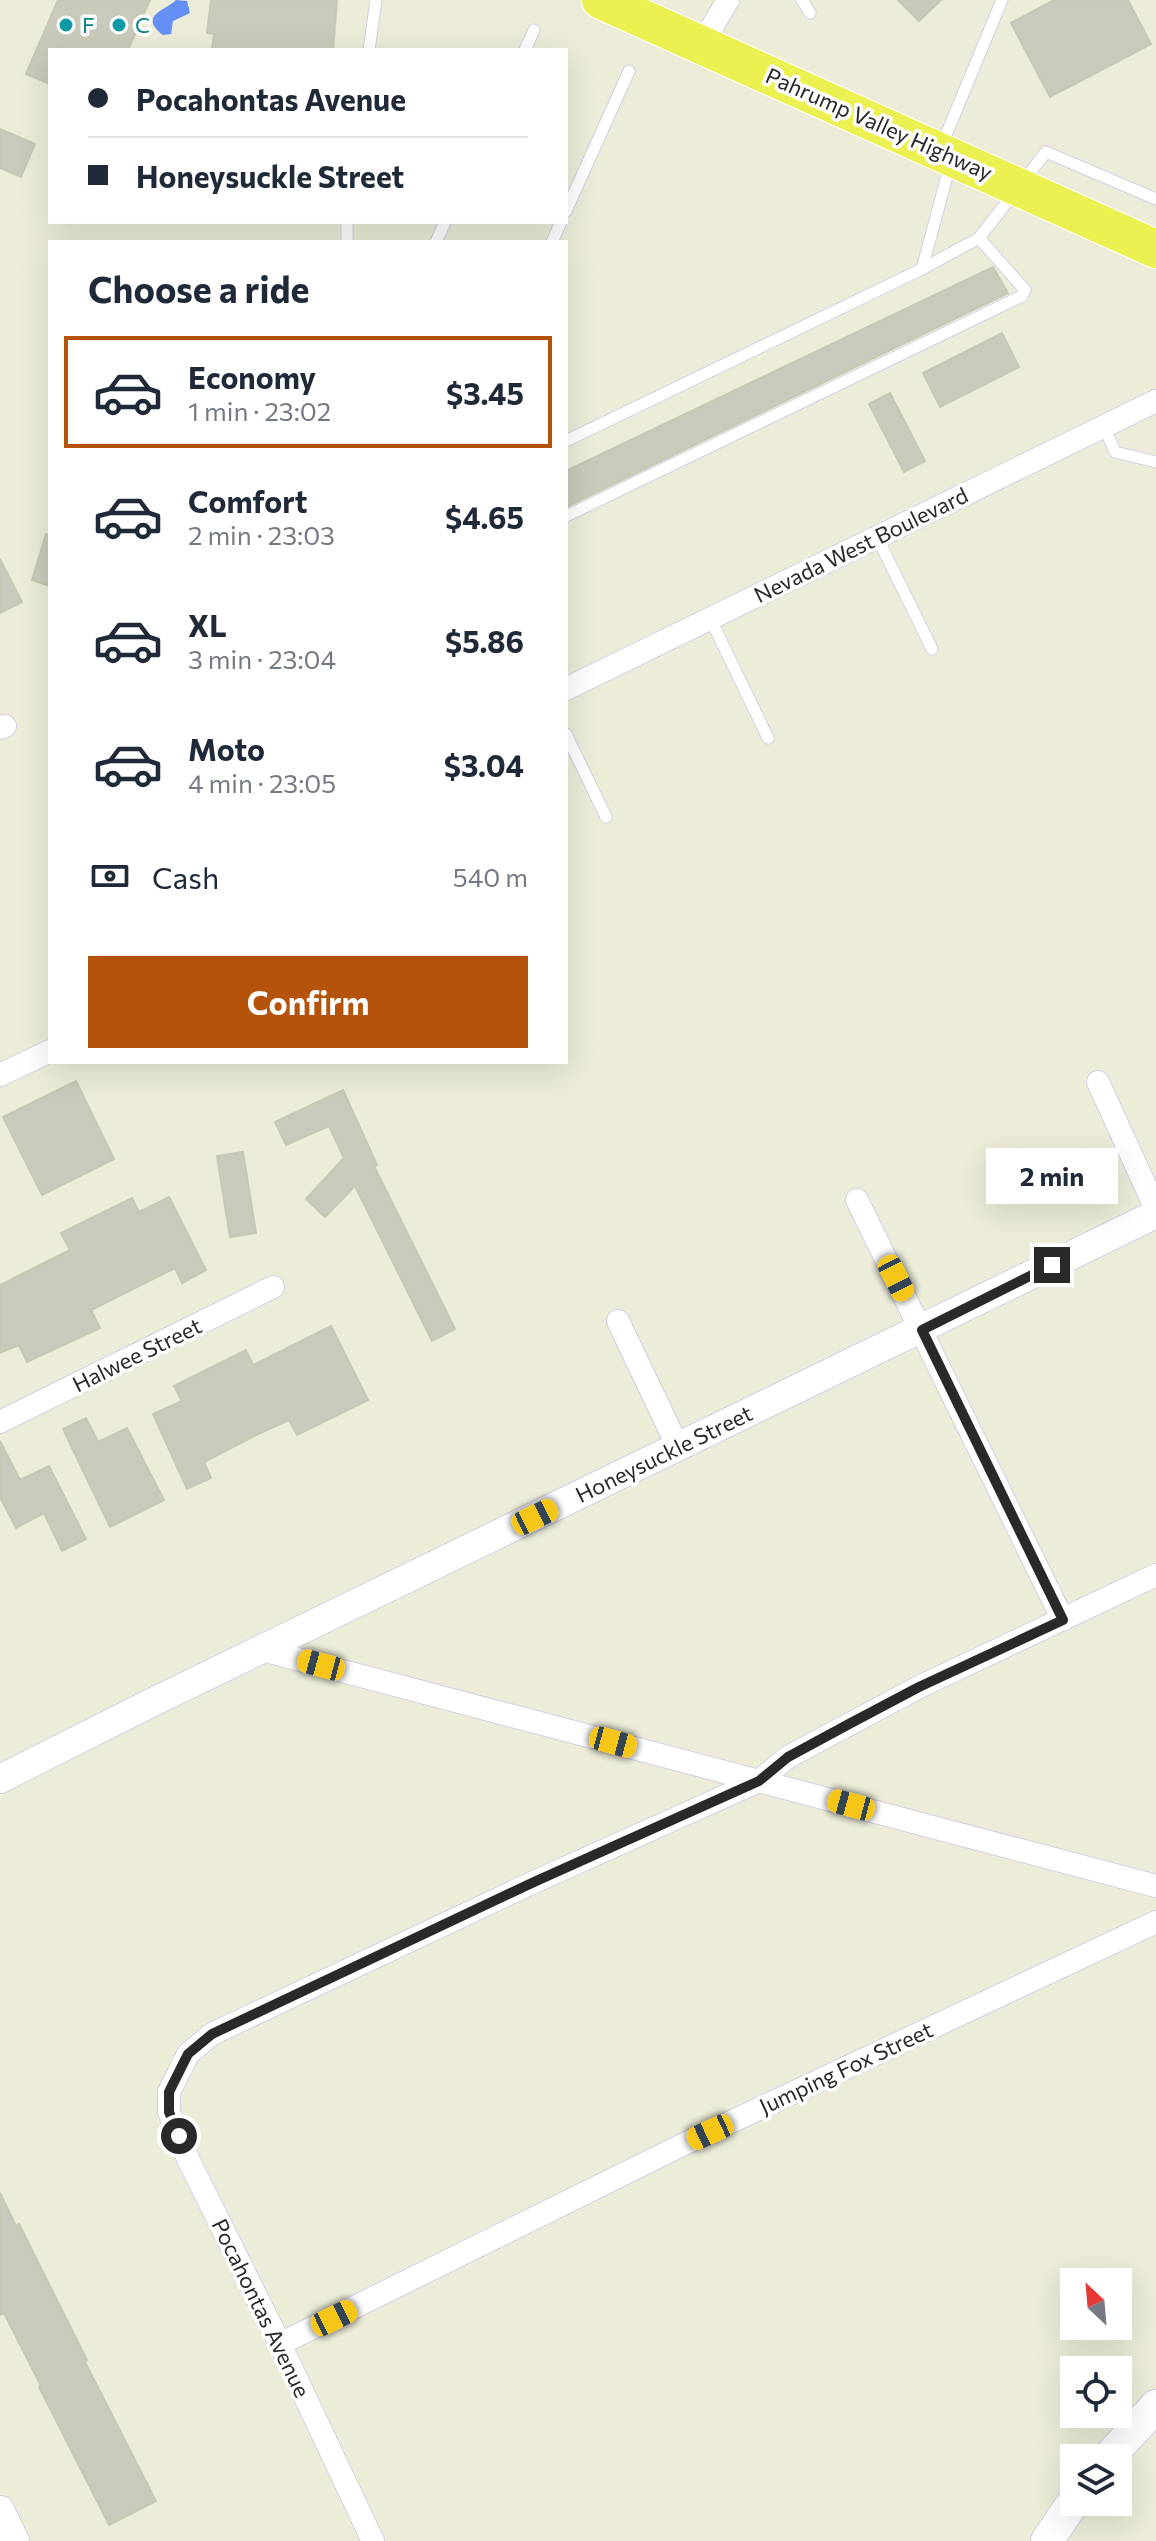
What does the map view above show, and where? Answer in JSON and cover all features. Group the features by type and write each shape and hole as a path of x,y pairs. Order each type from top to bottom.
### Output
{"highway":[{"name":"Pahrump Valley Highway","path":"601,0 1156,249"}],"main road":[{"path":"1121,2444 1156,2406"},
{"path":"1048,2541 1064,2516"}],"street":[{"path":"702,44 728,0"},
{"name":"Nevada West Boulevard","path":"568,688 1156,401"},
{"path":"0,1075 48,1052"},
{"path":"1098,1082 1156,1211"},
{"path":"857,1200 1063,1620"},
{"name":"Honeysuckle Street","path":"0,1779 922,1330 1156,1211"},
{"name":"Halwee Street","path":"0,1422 273,1287"},
{"path":"618,1321 678,1447"},
{"path":"759,1781 788,1757 919,1687 1156,1575"},
{"path":"263,1650 1156,1886"},
{"name":"Pocahontas Avenue","path":"373,2541 188,2159 169,2112 169,2092 178,2073 188,2054 212,2034 534,1882 759,1781"},
{"name":"Jumping Fox Street","path":"280,2344 682,2145 1156,1922"},
{"path":"0,2510 15,2541"}],"lane":[{"path":"369,48 376,0"},
{"path":"802,0 810,13"},
{"path":"922,269 946,155 1002,0"},
{"path":"526,48 534,30"},
{"path":"568,207 629,71"},
{"path":"568,440 922,269 979,238 1046,152 1156,199"},
{"path":"568,515 1022,296 1025,290 979,238"},
{"path":"1104,426 1115,452 1156,462"},
{"path":"877,537 932,649"},
{"path":"710,618 768,738"},
{"path":"568,738 606,817"}],"water":[{"path":"176,0 187,1 190,13 173,21 171,34 163,35 153,23 153,18"}],"building":[{"path":"58,0 150,0 129,48 48,48 48,83 26,74"},
{"path":"211,0 337,0 333,48 212,48 214,34 207,33"},
{"path":"898,0 941,0 919,21"},
{"path":"1054,0 1128,0 1151,44 1050,97 1011,23"},
{"path":"0,129 35,144 21,177 0,168"},
{"path":"993,267 1008,293 568,506 568,470"},
{"path":"1002,333 1019,367 940,407 923,373"},
{"path":"890,393 925,461 904,472 869,404"},
{"path":"46,534 48,534 48,585 32,580"},
{"path":"0,559 22,602 0,613"},
{"path":"76,1081 114,1159 42,1195 3,1117"},
{"path":"343,1090 377,1165 374,1166 455,1329 432,1341 355,1186 325,1217 306,1199 344,1158 329,1126 286,1145 275,1122"},
{"path":"243,1152 256,1233 230,1237 217,1156"},
{"path":"169,1197 206,1270 182,1283 175,1268 91,1310 100,1328 27,1362 19,1345 0,1353 0,1285 70,1250 61,1233 132,1198 139,1212"},
{"path":"331,1326 368,1400 297,1435 289,1420 258,1434 204,1462 211,1478 187,1489 153,1414 182,1401 174,1386 246,1350 253,1365"},
{"path":"86,1418 98,1442 127,1428 164,1500 110,1527 63,1429"},
{"path":"0,1441 20,1480 49,1466 86,1539 62,1551 44,1513 16,1528 0,1497"},
{"path":"0,2193 16,2226 19,2224 156,2501 109,2525 4,2313 0,2315"}],"place":[{"name":"F","path":"66,25"},
{"name":"C","path":"119,25"}],"route":[{"path":"179,2136 169,2112 169,2092 188,2054 212,2034 534,1882 759,1781 788,1757 849,1724 919,1687 1063,1620 922,1330 1052,1265"}]}
